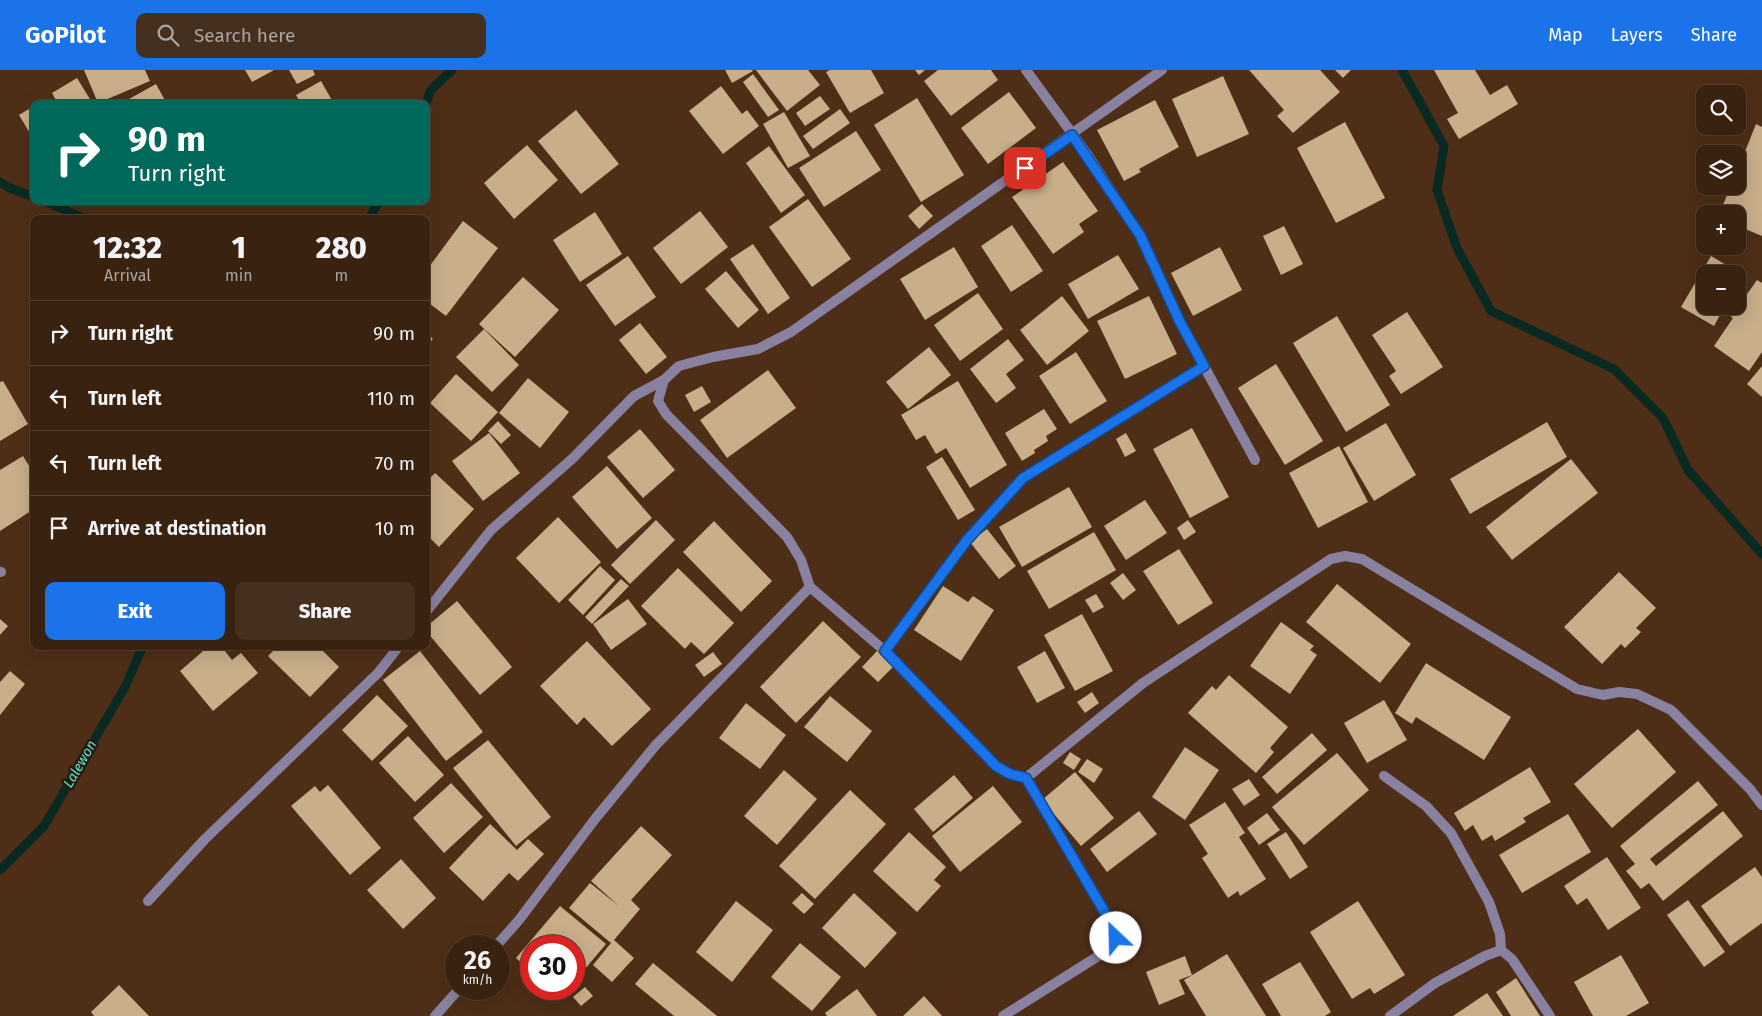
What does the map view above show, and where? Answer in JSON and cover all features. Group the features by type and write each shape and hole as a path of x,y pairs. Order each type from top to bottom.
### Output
{"street":[{"path":"1026,70 1140,235 1180,322 1255,460"},
{"path":"430,607 491,530 572,459 634,396 664,380 679,366 713,357 758,349 785,335 1162,70"},
{"path":"885,651 967,540 1023,478 1204,366"},
{"path":"664,380 658,401 666,414 787,537 801,560 810,588 885,651 996,766 1010,774 1026,778 1114,928 1116,938 1111,948 1003,1016"},
{"path":"1026,778 1143,683 1332,559 1345,556 1362,559 1577,689 1603,695 1620,692 1637,694 1671,710 1750,789 1762,805"},
{"path":"506,935 595,819 655,746 810,588"},
{"path":"148,901 205,839 378,674 396,650"},
{"path":"1384,776 1426,806 1451,833 1489,902 1500,934 1501,950 1512,959 1550,1016"},
{"path":"1390,1016 1435,983 1485,956 1501,950"},
{"path":"435,1016 449,1000"}],"building":[{"path":"84,70 145,70 150,81 105,100 97,100"},
{"path":"245,70 274,70 252,82"},
{"path":"289,70 313,70 315,75 297,84"},
{"path":"725,70 752,70 753,71 732,83"},
{"path":"756,70 808,70 820,85 787,111"},
{"path":"830,70 871,70 884,93 850,113 826,72"},
{"path":"915,70 925,70 919,75"},
{"path":"938,70 991,70 998,80 951,116 924,81"},
{"path":"1249,70 1320,70 1340,92 1293,133 1277,116 1284,110"},
{"path":"1335,70 1351,70 1343,78"},
{"path":"1434,70 1475,70 1490,95 1507,85 1518,104 1459,139 1447,119 1458,113"},
{"path":"753,74 779,110 768,117 743,82"},
{"path":"1223,76 1249,134 1197,157 1172,99"},
{"path":"77,78 91,100 56,100 52,93"},
{"path":"321,81 332,100 299,100 296,95"},
{"path":"156,84 165,100 127,100"},
{"path":"721,86 742,114 747,110 759,126 723,154 689,111"},
{"path":"1009,92 1036,128 988,164 961,128"},
{"path":"820,96 830,109 805,126 796,113"},
{"path":"917,98 964,175 921,202 874,125"},
{"path":"1155,100 1179,147 1139,169 1141,172 1124,181 1097,130"},
{"path":"30,108 30,133 19,115"},
{"path":"840,109 850,123 813,149 803,136"},
{"path":"576,110 619,164 581,194 538,141"},
{"path":"784,112 810,156 788,168 763,124"},
{"path":"1345,122 1385,198 1336,223 1297,148"},
{"path":"1756,124 1762,127 1762,236 1746,229 1746,205 1723,205 1727,195 1746,195 1746,149"},
{"path":"856,131 881,170 824,207 799,168"},
{"path":"527,145 558,180 514,219 484,183"},
{"path":"769,146 805,195 781,213 746,163"},
{"path":"1063,162 1098,211 1079,224 1084,232 1053,254 1012,197"},
{"path":"808,199 851,259 812,287 769,227"},
{"path":"922,204 933,216 919,229 908,216"},
{"path":"700,211 728,247 681,284 653,248"},
{"path":"595,212 622,254 580,282 553,240"},
{"path":"463,221 498,248 446,316 430,304 430,266"},
{"path":"1012,225 1043,271 1011,292 981,246"},
{"path":"1284,226 1303,264 1281,275 1263,236"},
{"path":"753,244 790,298 768,314 730,259"},
{"path":"954,247 978,287 925,320 900,279"},
{"path":"1220,247 1242,290 1193,316 1171,273"},
{"path":"1118,255 1139,289 1088,319 1068,284"},
{"path":"628,256 656,297 615,326 586,285"},
{"path":"1711,256 1726,265 1706,265"},
{"path":"726,271 759,310 738,328 705,289"},
{"path":"523,277 559,310 515,357 479,324"},
{"path":"1757,280 1762,283 1762,352 1749,371 1714,346 1733,318 1731,317 1732,315 1746,315 1746,296"},
{"path":"1696,282 1696,315 1720,315 1714,326 1681,307"},
{"path":"978,293 1003,329 960,361 934,325"},
{"path":"1062,296 1089,331 1047,365 1020,330"},
{"path":"1149,296 1177,354 1125,379 1097,321"},
{"path":"1407,312 1443,367 1401,394 1389,376 1396,371 1372,335"},
{"path":"1337,316 1390,405 1346,432 1293,343"},
{"path":"640,323 667,357 646,374 619,340"},
{"path":"484,329 519,365 492,392 456,357"},
{"path":"1008,339 1024,360 1006,374 1016,388 996,403 970,369"},
{"path":"929,347 951,375 908,409 886,382"},
{"path":"1076,352 1107,401 1070,424 1039,376"},
{"path":"1276,364 1323,441 1285,465 1238,388"},
{"path":"1762,366 1762,397 1747,384"},
{"path":"768,370 796,408 727,458 700,420"},
{"path":"456,374 498,412 471,441 430,403"},
{"path":"528,378 569,412 540,448 499,413"},
{"path":"3,381 28,424 0,441 0,382"},
{"path":"958,381 1007,465 970,488 946,448 936,454 925,435 916,440 901,415"},
{"path":"702,386 711,402 694,412 685,395"},
{"path":"1044,409 1057,429 1046,436 1048,441 1034,450 1035,453 1022,461 1005,433"},
{"path":"498,421 511,435 501,444 488,431"},
{"path":"1547,422 1567,457 1470,514 1450,479"},
{"path":"1386,423 1416,475 1374,501 1343,448"},
{"path":"1192,428 1229,497 1190,518 1153,449"},
{"path":"640,429 675,470 643,498 607,457"},
{"path":"489,433 520,473 483,501 452,461"},
{"path":"1126,433 1136,451 1125,457 1116,439"},
{"path":"1339,446 1368,502 1318,528 1289,473"},
{"path":"23,456 30,467 30,512 0,531 0,470"},
{"path":"942,457 975,510 958,520 926,467"},
{"path":"1571,459 1598,493 1512,560 1486,527"},
{"path":"607,466 652,518 617,549 572,497"},
{"path":"435,473 474,509 439,547 430,538 430,478"},
{"path":"1069,487 1092,527 1022,567 999,527"},
{"path":"1145,500 1167,533 1126,560 1104,526"},
{"path":"558,517 601,562 559,603 516,558"},
{"path":"656,520 675,540 630,584 611,565"},
{"path":"1188,520 1196,532 1184,540 1177,528"},
{"path":"714,521 772,581 741,612 683,552"},
{"path":"987,529 1016,566 999,579 970,542"},
{"path":"1094,532 1116,570 1049,609 1027,571"},
{"path":"1179,549 1213,603 1178,625 1143,571"},
{"path":"600,566 615,580 583,615 568,600"},
{"path":"678,568 734,623 704,654 691,642 685,649 641,606"},
{"path":"1619,572 1656,608 1636,628 1641,632 1625,648 1621,644 1602,664 1564,627"},
{"path":"1123,573 1136,590 1123,600 1110,583"},
{"path":"621,579 629,586 592,624 585,617"},
{"path":"1337,584 1411,644 1380,683 1306,622"},
{"path":"943,586 968,602 973,596 994,610 961,661 914,630"},
{"path":"1096,594 1104,607 1093,613 1085,600"},
{"path":"628,599 647,624 611,650 593,624"},
{"path":"457,601 512,667 480,695 430,636 430,624"},
{"path":"1082,614 1113,671 1075,691 1044,635"},
{"path":"0,619 8,626 0,635"},
{"path":"823,621 861,657 796,723 760,687"},
{"path":"1281,622 1314,646 1310,650 1317,655 1290,694 1250,666"},
{"path":"587,641 651,709 612,746 584,717 577,725 540,686"},
{"path":"204,650 224,650 232,660 241,653 258,673 213,711 180,671"},
{"path":"274,650 322,650 339,667 310,697 268,656"},
{"path":"420,651 483,732 446,761 383,680"},
{"path":"877,651 893,667 878,682 862,667"},
{"path":"1045,651 1065,688 1037,703 1017,667"},
{"path":"713,652 722,664 704,677 695,665"},
{"path":"1426,663 1511,717 1484,760 1416,717 1412,724 1395,713"},
{"path":"10,671 25,684 0,715 0,682"},
{"path":"1229,675 1288,727 1270,748 1274,752 1256,773 1188,713 1212,686 1216,690"},
{"path":"1092,692 1099,703 1085,713 1077,702"},
{"path":"377,695 408,726 372,761 342,730"},
{"path":"830,696 872,731 847,762 804,727"},
{"path":"1384,700 1407,740 1367,763 1344,723"},
{"path":"746,703 786,735 760,769 719,738"},
{"path":"1638,729 1676,772 1612,828 1574,784"},
{"path":"1312,733 1327,750 1277,794 1262,777"},
{"path":"408,736 444,775 415,802 379,763"},
{"path":"488,740 551,817 516,846 453,768"},
{"path":"1185,747 1219,770 1185,820 1152,797"},
{"path":"1070,752 1081,759 1074,770 1063,763"},
{"path":"1337,753 1369,790 1304,845 1272,807"},
{"path":"1087,759 1103,769 1094,783 1078,772"},
{"path":"1530,767 1551,802 1523,818 1526,822 1495,841 1492,835 1482,841 1473,825 1465,831 1454,813"},
{"path":"784,770 817,799 777,845 744,816"},
{"path":"1075,772 1114,818 1081,846 1042,800"},
{"path":"954,775 973,798 933,832 914,809"},
{"path":"1249,779 1260,795 1244,806 1232,789"},
{"path":"1698,781 1718,805 1650,859 1656,866 1723,811 1743,836 1663,901 1649,883 1641,889 1626,871 1635,864 1620,846"},
{"path":"451,783 483,817 444,853 413,818"},
{"path":"328,785 381,848 350,875 291,806 315,786 320,792"},
{"path":"993,786 1022,822 960,872 932,836"},
{"path":"850,790 886,824 815,899 779,866"},
{"path":"1225,802 1245,833 1239,837 1266,879 1240,896 1238,891 1228,898 1202,858 1208,854 1189,825"},
{"path":"1139,811 1157,834 1107,872 1090,849"},
{"path":"1267,813 1280,830 1259,845 1247,828"},
{"path":"1568,814 1591,852 1522,893 1499,855"},
{"path":"490,824 517,850 528,839 544,854 518,881 509,873 483,901 449,868"},
{"path":"641,826 672,855 631,900 640,909 614,940 634,958 612,982 593,965 611,943 569,908 590,883 619,906 591,881"},
{"path":"909,832 946,867 934,880 941,886 917,912 873,871"},
{"path":"1286,832 1308,867 1290,879 1267,844"},
{"path":"1607,857 1641,908 1608,930 1587,898 1577,905 1564,886"},
{"path":"401,859 436,898 403,929 367,890"},
{"path":"1755,867 1762,877 1762,923 1730,946 1701,906"},
{"path":"802,893 814,904 804,914 792,903"},
{"path":"854,893 897,933 865,968 822,928"},
{"path":"1688,900 1725,952 1704,967 1667,915"},
{"path":"736,901 773,930 732,982 696,952"},
{"path":"1358,901 1405,975 1374,994 1370,988 1352,999 1310,932"},
{"path":"560,906 606,944 585,969 585,935 535,935"},
{"path":"800,943 841,977 812,1011 771,977"},
{"path":"520,953 520,962 516,958"},
{"path":"1227,954 1266,1016 1206,1016 1184,980"},
{"path":"1621,955 1649,1003 1626,1016 1593,1016 1574,982"},
{"path":"1185,956 1192,975 1179,980 1185,994 1159,1005 1146,972"},
{"path":"1300,962 1331,1012 1325,1016 1281,1016 1262,984"},
{"path":"653,963 717,1016 674,1016 635,984"},
{"path":"1516,978 1540,1016 1511,1016 1496,992"},
{"path":"119,985 149,1016 94,1016 91,1012"},
{"path":"585,987 593,996 581,1006 576,1000 585,1000"},
{"path":"857,989 877,1016 827,1016 825,1013"},
{"path":"1487,993 1503,1016 1453,1016"},
{"path":"924,996 942,1016 903,1016"}],"waterway":[{"name":"Lalewon","path":"427,100 430,91 452,70"},
{"path":"1402,70 1444,146 1437,190 1457,248 1491,311 1614,369 1663,418 1688,470 1762,554"},
{"path":"0,182 30,196"},
{"path":"54,205 76,215"},
{"name":"Lalewon","path":"371,215 377,205"},
{"name":"Lalewon","path":"0,870 44,826 125,687 141,650"}],"route":[{"path":"1025,168 1072,135 1087,154 1140,235 1180,322 1204,366 1023,478 967,540 885,651 996,766 1010,774 1026,778 1114,928 1116,938"}]}
